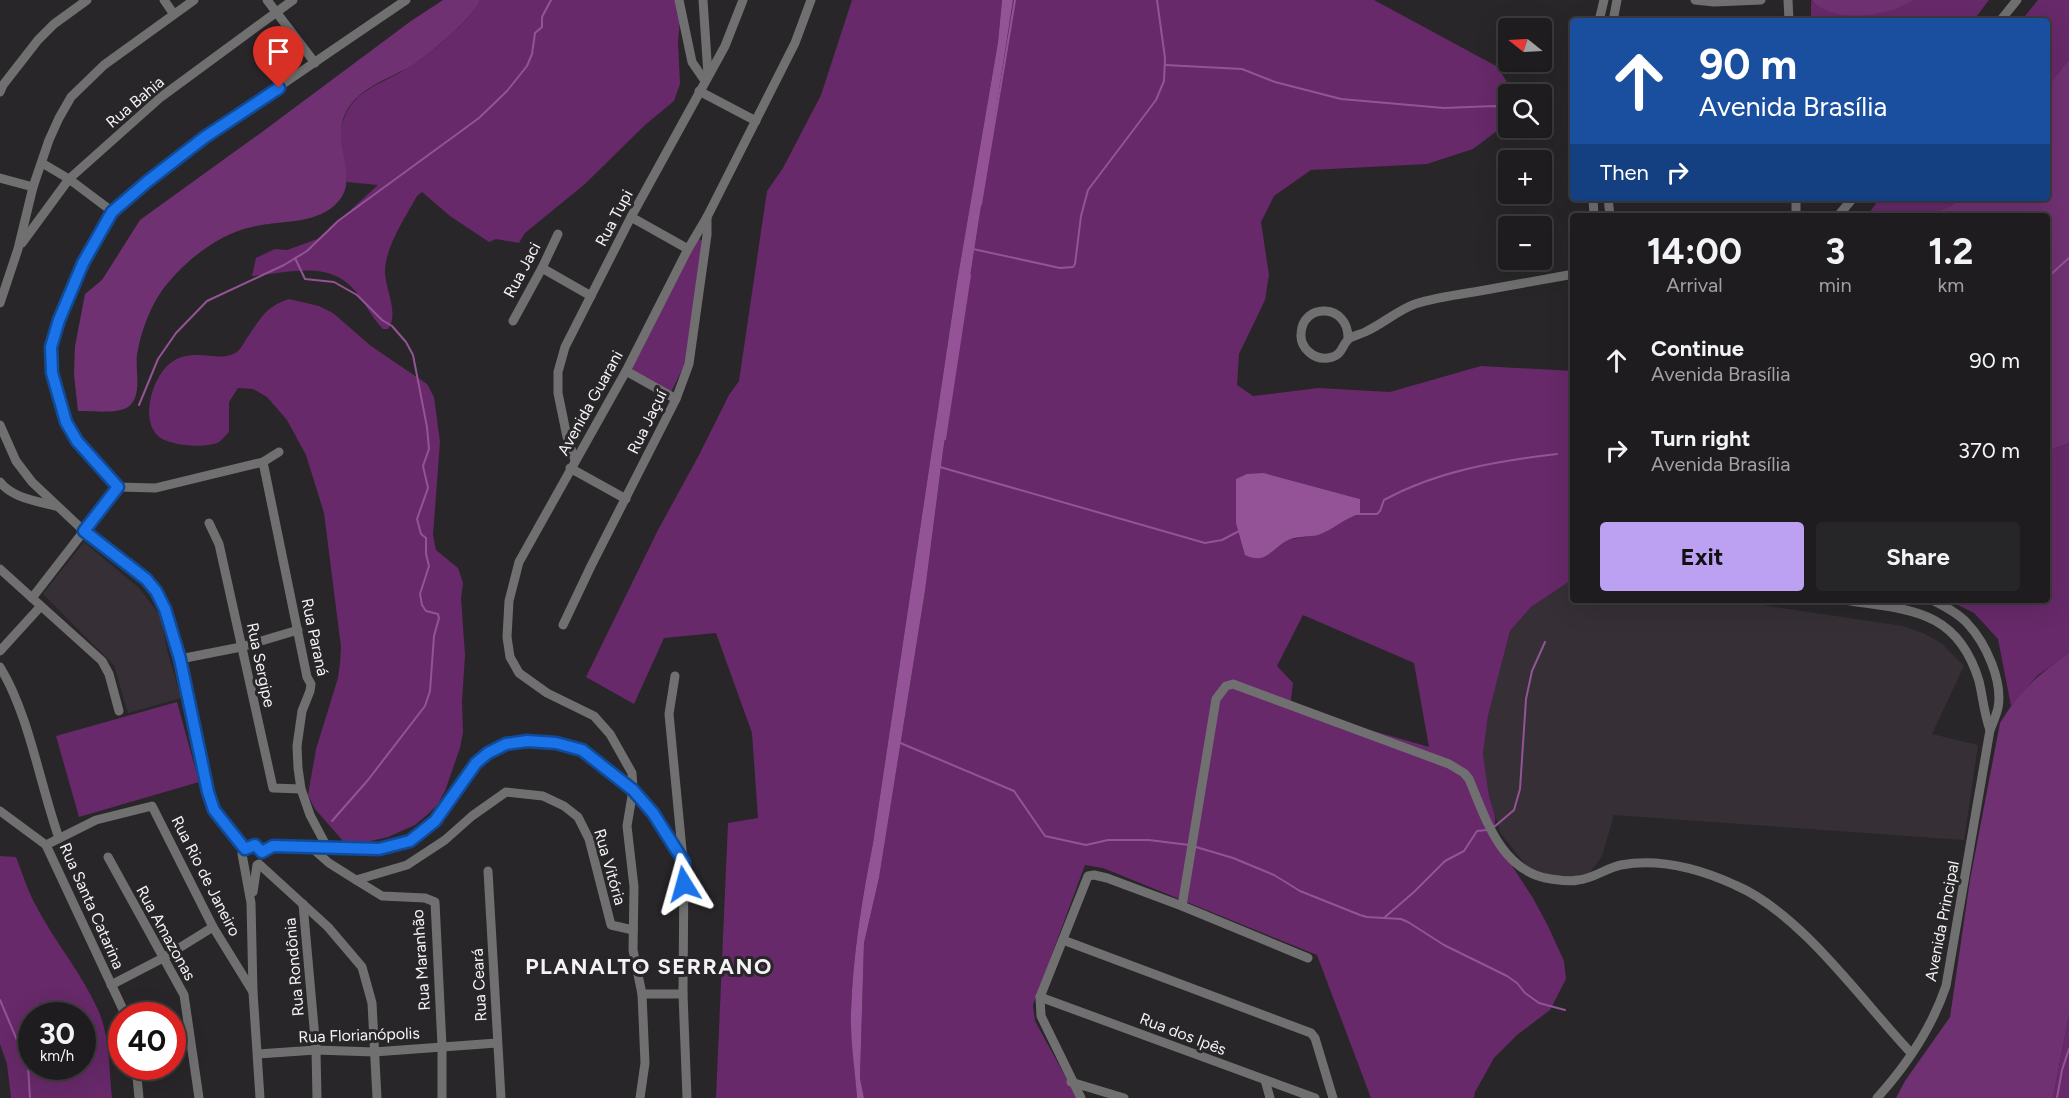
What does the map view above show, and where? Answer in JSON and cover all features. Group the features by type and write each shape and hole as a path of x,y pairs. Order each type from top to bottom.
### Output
{"street":[{"path":"0,92 38,40 54,24 87,0"},
{"path":"164,0 173,13"},
{"path":"0,303 18,249 33,187 59,118 71,97 104,64 194,0"},
{"path":"267,0 315,63"},
{"name":"Rua Bahia","path":"18,249 69,178 161,97 293,0"},
{"path":"279,452 263,462 155,488 118,487 77,441 66,422 52,373 51,347 59,320 83,263 112,212 205,137 406,0"},
{"path":"679,0 692,62 706,78"},
{"path":"703,0 706,78"},
{"name":"Rua Tupi","path":"573,464 558,393 558,372 565,347 631,217 725,46 743,0"},
{"name":"Avenida Guarani","path":"633,790 632,773 610,734 594,716 531,684 519,673 510,657 507,637 509,601 519,562 626,371 688,249 707,217 795,43 811,0"},
{"path":"1600,18 1604,0"},
{"path":"1614,18 1617,0"},
{"path":"1695,0 1714,2 1761,0"},
{"path":"1788,0 1789,18"},
{"path":"2002,18 2017,0"},
{"path":"699,91 756,121"},
{"path":"42,163 69,178 112,212"},
{"path":"0,178 33,187"},
{"path":"1840,213 1850,201"},
{"path":"631,217 688,249"},
{"name":"Rua Jaçuí","path":"563,625 676,399 689,364 707,235 707,217"},
{"name":"Rua Jaci","path":"513,321 558,234"},
{"path":"542,268 591,296"},
{"path":"1348,339 1346,324 1341,317 1327,311 1312,314 1302,326 1302,342 1311,354 1326,359 1340,353 1348,339 1368,331 1415,304 1570,275"},
{"path":"626,371 676,399"},
{"path":"0,425 16,460 32,482 84,531 146,579 156,591 165,609 180,659 208,792 214,810 245,849"},
{"name":"Rua Paraná","path":"263,462 310,684 310,691 302,711 297,746 301,789 310,815 328,849"},
{"path":"573,464 626,499"},
{"path":"0,482 18,495 56,506"},
{"path":"32,598 118,487"},
{"name":"Rua Sergipe","path":"209,523 219,544 273,788 301,789"},
{"path":"0,569 102,662 109,674 119,711"},
{"name":"Avenida Principal","path":"1864,603 1911,610 1935,619 1954,633 1968,654 1979,682 1984,714 1990,730"},
{"name":"Avenida Principal","path":"1877,1098 1911,1053 1936,1011 1946,986 1990,730 1998,709 1999,695 1995,673 1980,639 1966,622 1938,603"},
{"path":"0,651 40,607"},
{"path":"180,659 241,647 298,630"},
{"path":"0,667 29,740 59,838"},
{"path":"675,676 669,714 684,862 683,993 687,1098"},
{"path":"1182,906 1216,699 1226,686 1233,684 1431,756 1456,769 1469,779 1487,824 1498,844 1517,865 1543,878 1579,880 1620,865 1666,864 1704,872 1738,885 1771,906 1813,943 1911,1053"},
{"path":"262,852 273,846 379,849 410,841 435,821 476,763 488,753 506,744 527,741 556,743 582,750 613,773 633,790 653,813 684,862"},
{"path":"613,773 621,770 626,762"},
{"path":"633,790 627,826 634,887 633,950 642,994 645,1063 640,1098"},
{"name":"Rua Vitória","path":"356,880 407,865 445,840 472,816 506,792 543,796 564,806 578,817 589,839 611,925 633,930"},
{"name":"Rua Santa Catarina","path":"119,1002 46,845 96,820 152,806"},
{"name":"Rua Rio de Janeiro","path":"152,806 213,927 254,992"},
{"path":"0,811 46,845"},
{"path":"258,865 263,859 262,852 255,845 245,849 242,854 243,860 249,865 258,865 303,904 328,927 362,967 372,1003 377,1098"},
{"path":"312,848 356,880"},
{"name":"Rua Amazonas","path":"108,857 184,995 199,1098"},
{"name":"Rua Rio de Janeiro","path":"243,860 251,903 260,1098"},
{"name":"Rua Rio de Janeiro","path":"251,903 258,865"},
{"name":"Rua Ceará","path":"488,871 501,1098"},
{"path":"1081,1098 1071,1082 1041,1016 1041,996 1088,876 1107,878 1308,958"},
{"name":"Rua Maranhão","path":"356,880 382,896 425,898 435,902 442,1098"},
{"name":"Rua Rondônia","path":"303,904 316,1050 317,1098"},
{"path":"111,985 163,958 213,927"},
{"path":"1063,940 1311,1033 1315,1038 1333,1098"},
{"name":"Rua Rio de Janeiro","path":"233,959 253,956"},
{"path":"642,994 683,993"},
{"name":"Rua dos Ipês","path":"1041,996 1315,1098"},
{"name":"Rua Florianópolis","path":"258,1054 316,1050 374,1052 497,1043"},
{"path":"137,1080 139,1098"},
{"path":"1265,1080 1270,1098"},
{"path":"1071,1082 1124,1098"}],"shaded area":[{"path":"443,0 480,0 469,17 425,56 365,91 351,104 342,125 341,138 347,176 346,188 341,199 330,209 311,218 262,225 226,236 189,261 169,281 149,314 138,347 137,390 133,402 118,411 78,411 74,375 75,346 85,294 102,280 140,220 411,21"},
{"path":"480,0 682,0 678,42 680,84 674,101 645,125 585,184 525,233 519,243 496,239 489,242 450,216 422,192 417,196 397,231 386,260 385,276 392,308 391,323 388,329 383,329 346,282 334,275 308,270 252,276 256,258 275,249 287,250 320,238 378,185 347,182 340,132 350,106 367,90 411,66 438,45 460,26"},
{"path":"852,0 1002,0 998,42 957,282 859,926 851,1011 857,1098 716,1098 728,823 758,818 752,733 716,633 664,638 634,704 586,677 658,530 729,395 739,381 767,191 783,168 821,95"},
{"path":"1002,0 1013,0 943,451 925,591 879,878 864,943 860,1078 864,1098 857,1098 851,1022 859,927 957,282 998,42"},
{"path":"1013,0 1374,0 1498,67 1498,72 1501,72 1508,84 1498,84 1498,130 1473,149 1427,164 1311,170 1274,196 1261,222 1269,275 1265,300 1239,354 1237,385 1253,396 1318,388 1390,392 1481,366 1570,371 1570,581 1531,607 1510,631 1488,716 1483,754 1499,846 1533,898 1564,961 1566,979 1550,1010 1517,1035 1494,1058 1474,1098 1371,1098 1317,955 1103,868 1085,865 1033,1005 1035,1021 1077,1098 864,1098 860,1078 864,943 879,878 925,591 943,451","holes":["1264,473 1360,499 1359,514 1349,517 1320,534 1287,540","1303,615 1414,663 1429,747 1290,707 1293,683 1277,666"]},
{"path":"1811,0 1914,0 1883,12 1848,15 1827,11"},
{"path":"1914,0 1989,0 1975,18 1811,18 1811,1 1827,11 1848,15 1872,14 1905,5"},
{"path":"2038,0 2069,0 2069,59 2050,83 2050,18 2023,18"},
{"path":"2069,59 2069,443 2050,450 2050,213 1935,213 1960,201 2050,201 2050,83"},
{"path":"1878,201 1960,201 1935,213 1869,213"},
{"path":"698,239 702,240 687,360 671,392 630,370"},
{"path":"289,299 319,306 333,313 371,346 427,384 434,397 440,442 433,535 436,550 458,568 463,583 461,598 465,655 463,732 445,791 438,804 415,825 388,837 358,844 343,841 315,809 308,795 316,749 338,678 341,647 324,513 306,455 287,420 267,397 253,389 238,388 229,402 229,432 213,444 187,445 169,442 157,435 150,419 150,400 156,382 166,367 185,356 232,355 240,349 269,309"},
{"path":"2069,443 2069,653 2037,676 2011,706 1998,639 1974,613 1954,603 2050,603 2050,450"},
{"path":"1264,473 1360,499 1360,514 1318,535 1290,539 1263,557 1252,558 1245,555 1236,523 1236,479 1247,474"},
{"path":"84,542 139,588 161,617 167,650 181,698 128,713 114,665 43,594"},
{"path":"1570,581 1570,603 1756,603 1903,626 1923,633 1941,643 1964,666 1932,734 1978,745 1964,840 1614,815 1602,856 1585,876 1562,878 1530,870 1501,834 1489,796 1483,754 1488,716 1510,631 1531,607"},
{"path":"2069,653 2069,1015 2053,1098 1896,1098 1905,1081 1950,1017 1970,880 2000,723 2030,684"},
{"path":"177,702 199,782 79,817 56,736"},
{"path":"0,856 16,857 35,904 94,1002 18,1002 18,1080 96,1080 96,1006 103,1022 107,1043 108,1080 110,1080 112,1098 11,1098 7,1064 0,1044"},
{"path":"2069,1015 2069,1098 2053,1098"}],"waterway":[{"path":"139,405 158,359 176,333 207,301 284,265 307,251 338,221 479,118 507,91 527,66 532,54 535,33 542,27 542,17 551,0"},
{"path":"981,204 1015,0"},
{"path":"973,249 1060,268 1073,267 1081,216 1088,190 1156,100 1164,81 1165,58 1157,0"},
{"path":"1165,65 1242,69 1275,82 1341,99 1444,108 1498,107"},
{"path":"295,258 305,279 334,282 357,295 382,320 392,326 406,342 413,355 429,449 423,466 428,488 417,519 421,534 426,538 429,566 420,594 422,605 426,611 438,614 439,618 434,636 430,691 425,706 368,780 332,821"},
{"path":"2050,275 2069,258"},
{"path":"945,439 970,275"},
{"path":"1358,514 1377,514 1384,500 1446,475 1490,464 1557,454"},
{"path":"940,467 1205,543 1222,540 1241,530"},
{"path":"1494,827 1514,810 1520,789 1526,699 1532,671 1545,642"},
{"path":"898,742 1014,791 1045,836 1086,845 1108,840 1149,840 1189,845"},
{"path":"1385,917 1445,861 1464,851 1477,831 1487,830"},
{"path":"1196,847 1233,858 1274,875 1300,891 1360,915 1401,919 1408,922 1444,945 1507,976 1539,1003 1565,1010"},
{"path":"0,1000 28,1066 30,1098"},
{"path":"2057,1098 2062,1070 2069,1049"}],"district":[{"name":"PLANALTO SERRANO","path":"649,966"}],"route":[{"path":"279,88 205,137 112,212 83,263 59,320 51,347 52,373 66,422 77,441 118,487 84,531 146,579 156,591 165,609 180,659 208,792 214,810 245,849 255,845 262,852 273,846 379,849 410,841 435,821 476,763 488,753 506,744 527,741 556,743 582,750 600,762 641,797 684,862 684,884"}]}
